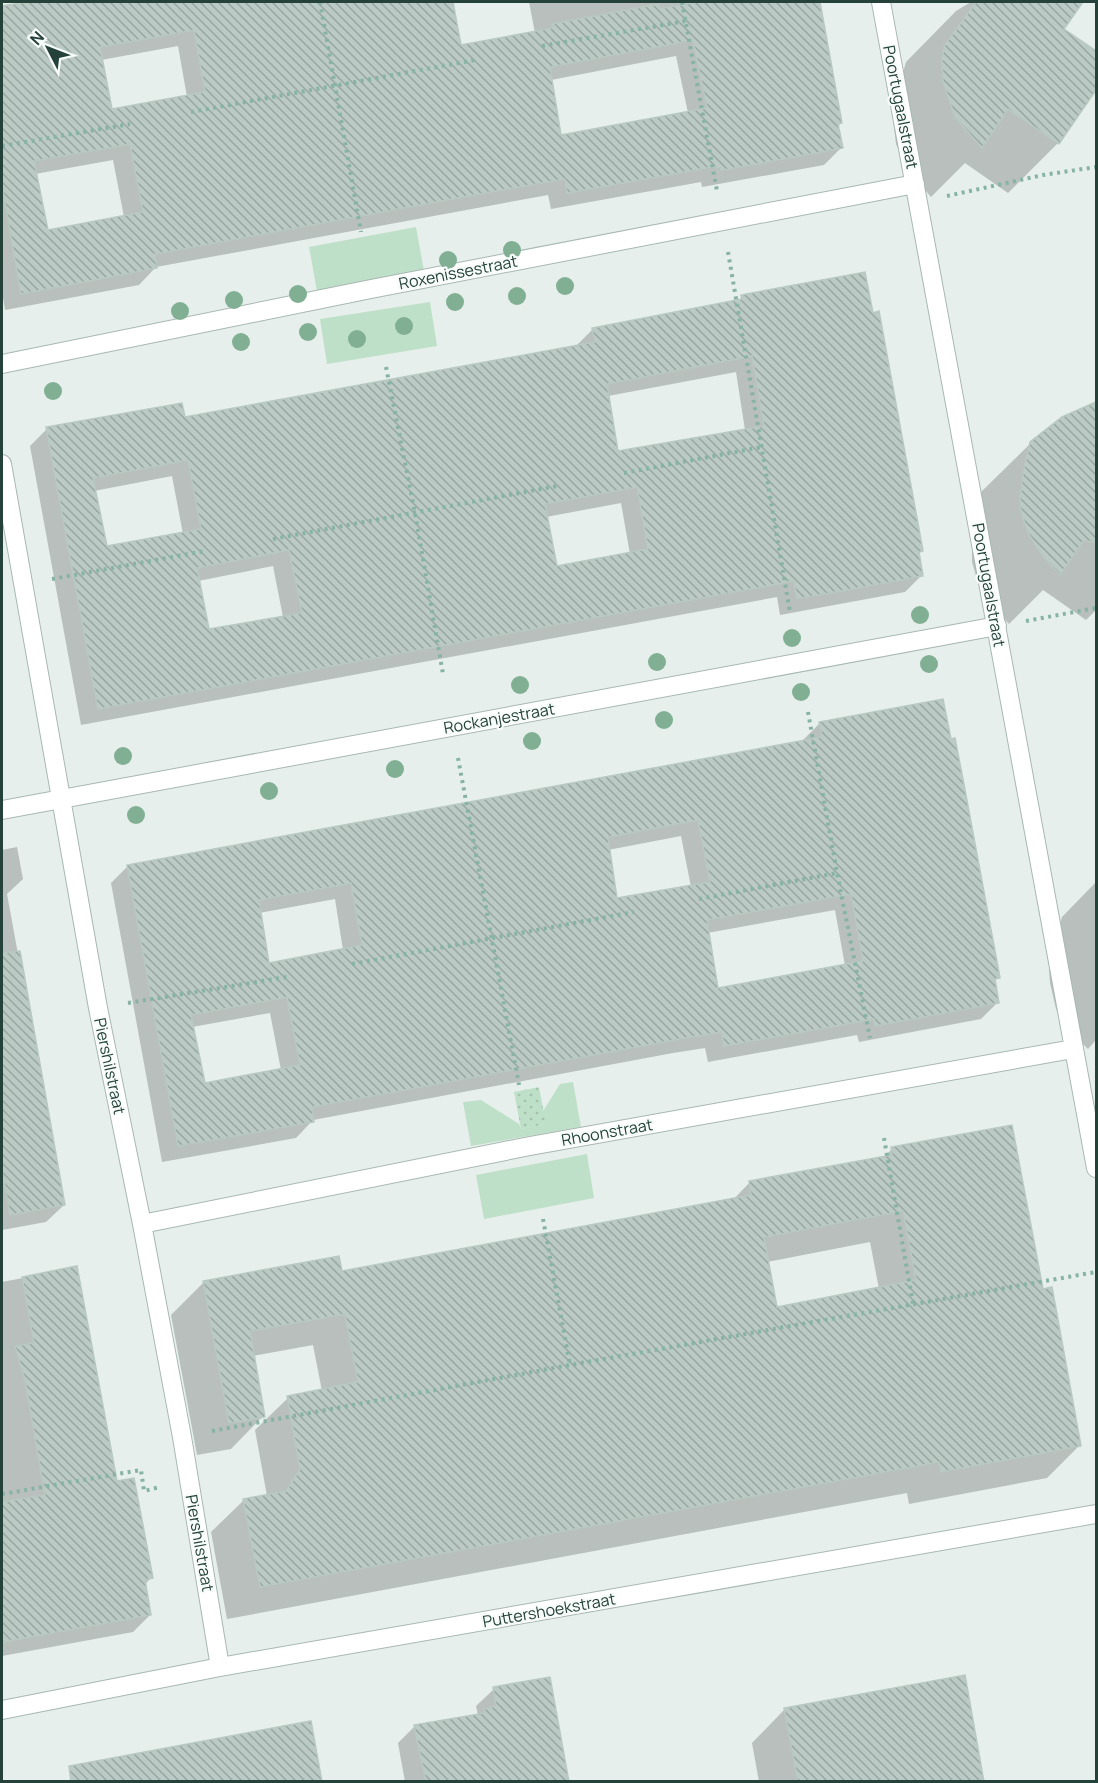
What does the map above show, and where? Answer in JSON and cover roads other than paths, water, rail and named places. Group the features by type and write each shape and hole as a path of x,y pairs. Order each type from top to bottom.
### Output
{"street":[{"name":"Poortugaalstraat","path":"881,2 1096,1168"},
{"name":"Roxenissestraat","path":"2,364 370,289 915,184"},
{"name":"Piershilstraat","path":"2,464 98,1008 182,1437 220,1667"},
{"name":"Rockanjestraat","path":"2,810 997,626"},
{"name":"Rhoonstraat","path":"142,1224 530,1146 1073,1049"},
{"name":"Puttershoekstraat","path":"2,1710 220,1667 1096,1514"}]}
